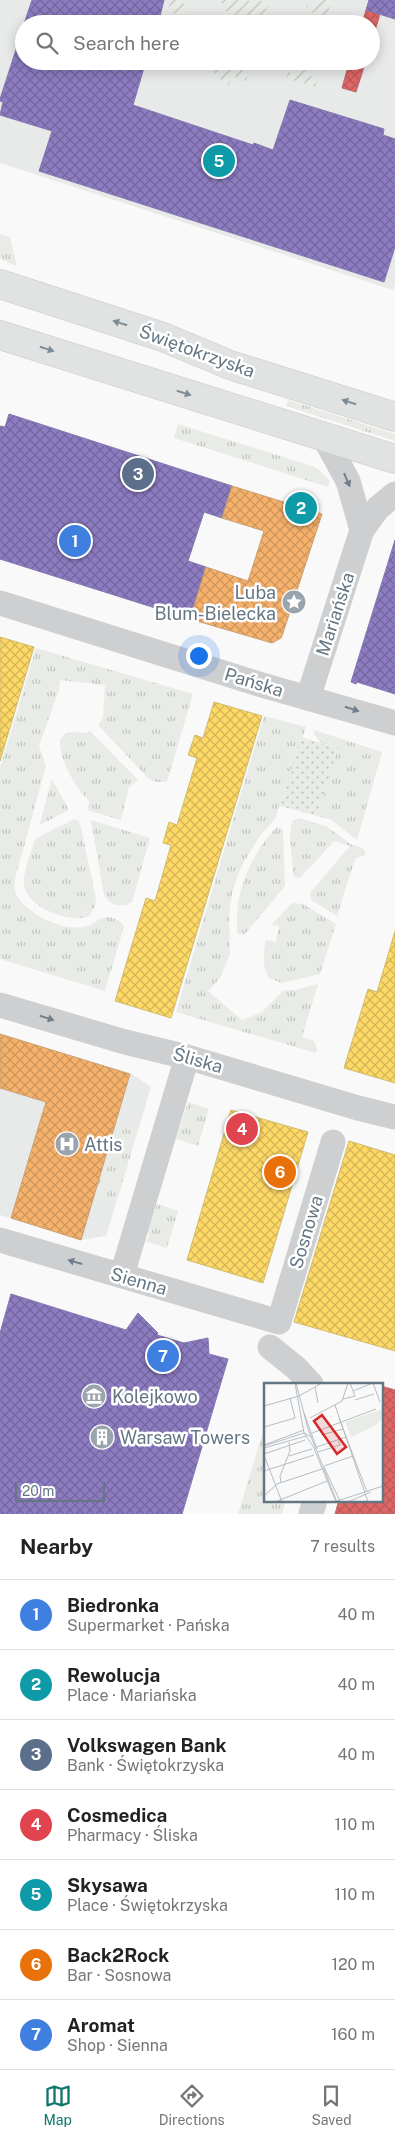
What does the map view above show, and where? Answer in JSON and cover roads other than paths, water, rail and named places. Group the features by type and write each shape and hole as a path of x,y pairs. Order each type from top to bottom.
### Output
{"street":[{"name":"Świętokrzyska","path":"0,284 163,336 230,365 395,417"},
{"path":"0,335 395,459"},
{"path":"324,437 348,481 362,530"},
{"name":"Mariańska","path":"308,698 362,530 378,508 395,494"},
{"name":"Pańska","path":"0,603 395,723"},
{"name":"Śliska","path":"0,1004 125,1042 187,1057 358,1108 395,1117"},
{"path":"122,1276 187,1057"},
{"name":"Sosnowa","path":"279,1322 332,1142"},
{"name":"Sienna","path":"0,1240 279,1322"},
{"path":"270,1347 296,1368 310,1383"}],"place":[{"name":"Skysawa","path":"219,161"},
{"name":"Volkswagen Bank","path":"138,474"},
{"name":"Rewolucja","path":"301,508"},
{"name":"Biedronka","path":"75,541"},
{"name":"Luba Blum-Bielecka","path":"294,602"},
{"name":"Cosmedica","path":"242,1129"},
{"name":"Attis","path":"67,1144"},
{"name":"Back2Rock","path":"280,1172"},
{"name":"Aromat","path":"163,1356"},
{"name":"Kolejkowo","path":"94,1396"},
{"name":"Warsaw Towers","path":"102,1437"}]}
